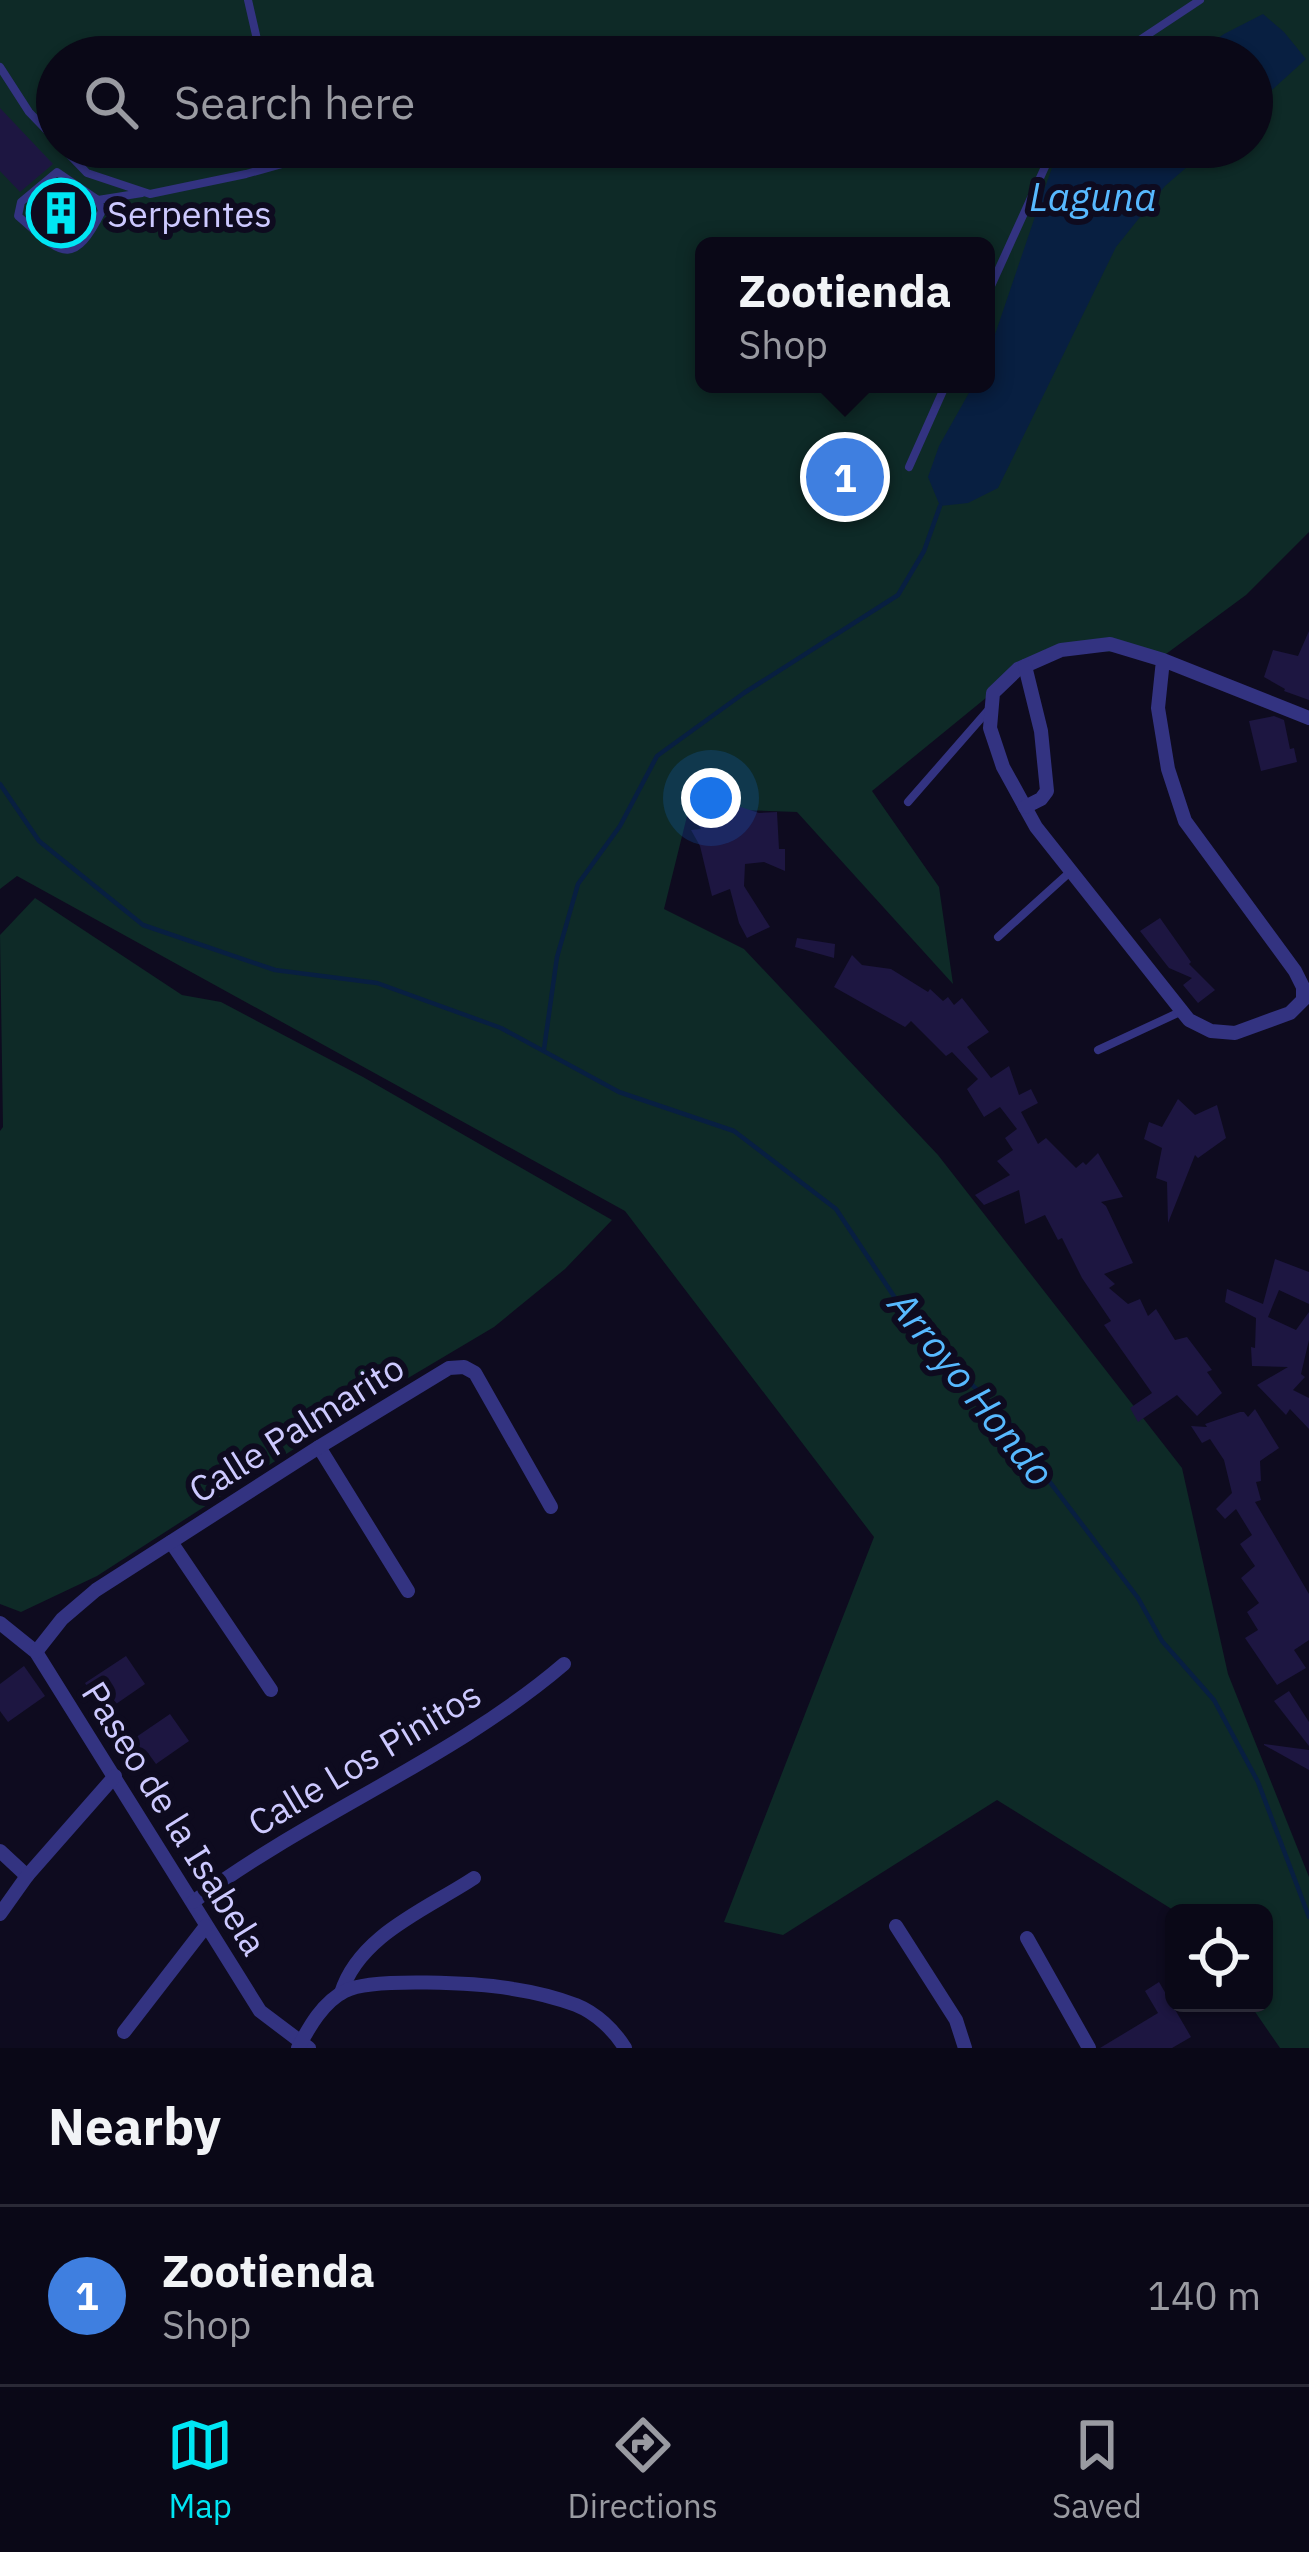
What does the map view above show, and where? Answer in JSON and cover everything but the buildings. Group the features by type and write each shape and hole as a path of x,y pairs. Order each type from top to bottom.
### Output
{"street":[{"path":"1162,660 1158,708 1168,770 1185,820 1304,987 1304,1000 1290,1013 1235,1033 1211,1031 1181,1011 1036,826 1003,767 990,728 992,699 1018,668 1061,650 1110,644 1162,660 1309,718"},
{"path":"1025,666 1041,731 1047,790 1025,807"},
{"name":"Calle Palmarito","path":"36,1652 62,1619 96,1591 449,1368 464,1367 475,1373 551,1507"},
{"path":"319,1447 408,1591"},
{"path":"171,1542 271,1690"},
{"name":"Paseo de la Isabela","path":"0,1623 36,1652 260,2011 302,2046"},
{"name":"Calle Los Pinitos","path":"193,1902 231,1874 463,1735 564,1664"},
{"path":"0,1914 115,1776"},
{"path":"0,1851 27,1876"},
{"path":"340,1993 358,1958 378,1940 474,1878"},
{"path":"124,2032 206,1926"},
{"path":"896,1926 956,2020 964,2048"},
{"path":"1028,1939 1089,2048"},
{"path":"302,2046 325,2006 340,1993 359,1985 389,1982 511,1988 578,2006 598,2018 625,2048"}],"lane":[{"path":"248,0 256,36"},
{"path":"1146,36 1201,0"},
{"path":"0,67 36,119"},
{"path":"82,168 146,193"},
{"path":"98,200 102,211 98,220 78,249 69,251 17,216 21,202 57,172 98,200 267,168"},
{"path":"995,277 1044,168"},
{"path":"909,467 942,393"},
{"path":"908,802 992,699"},
{"path":"998,937 1071,871"},
{"path":"1098,1050 1181,1011"}],"green space":[{"path":"0,0 1309,0 1309,532 1246,595 1166,654 1046,649 872,791 939,887 953,984 797,812 689,808 664,909 744,949 938,1155 1182,1468 1228,1674 1309,1877 1309,2048 1280,2048 1255,2012 1273,2012 1273,1904 1165,1905 997,1800 783,1935 724,1922 874,1537 625,1211 17,876 0,889"},
{"path":"35,898 182,995 221,1002 363,1077 612,1220 565,1269 494,1327 356,1409 97,1576 21,1612 0,1604 0,935"}],"water":[{"path":"1263,14 1306,59 1273,89 1273,36 1224,34"},
{"name":"Laguna","path":"1052,168 1186,168 1165,186 1116,247 998,488 968,503 940,506 928,477 939,446 969,393 995,393 995,335"}],"waterway":[{"name":"Arroyo Hondo","path":"544,1049 557,957 578,884 620,826 657,756 744,693 898,595 924,551 940,506"},
{"name":"Arroyo Hondo","path":"0,784 39,841 143,925 275,970 377,983 501,1028 619,1092 734,1131 836,1209 917,1331 1005,1417 1138,1598 1162,1641 1214,1700 1258,1782 1309,1917"}],"place":[{"name":"Serpentes","path":"61,213"},
{"name":"Zootienda","path":"845,477"}]}
